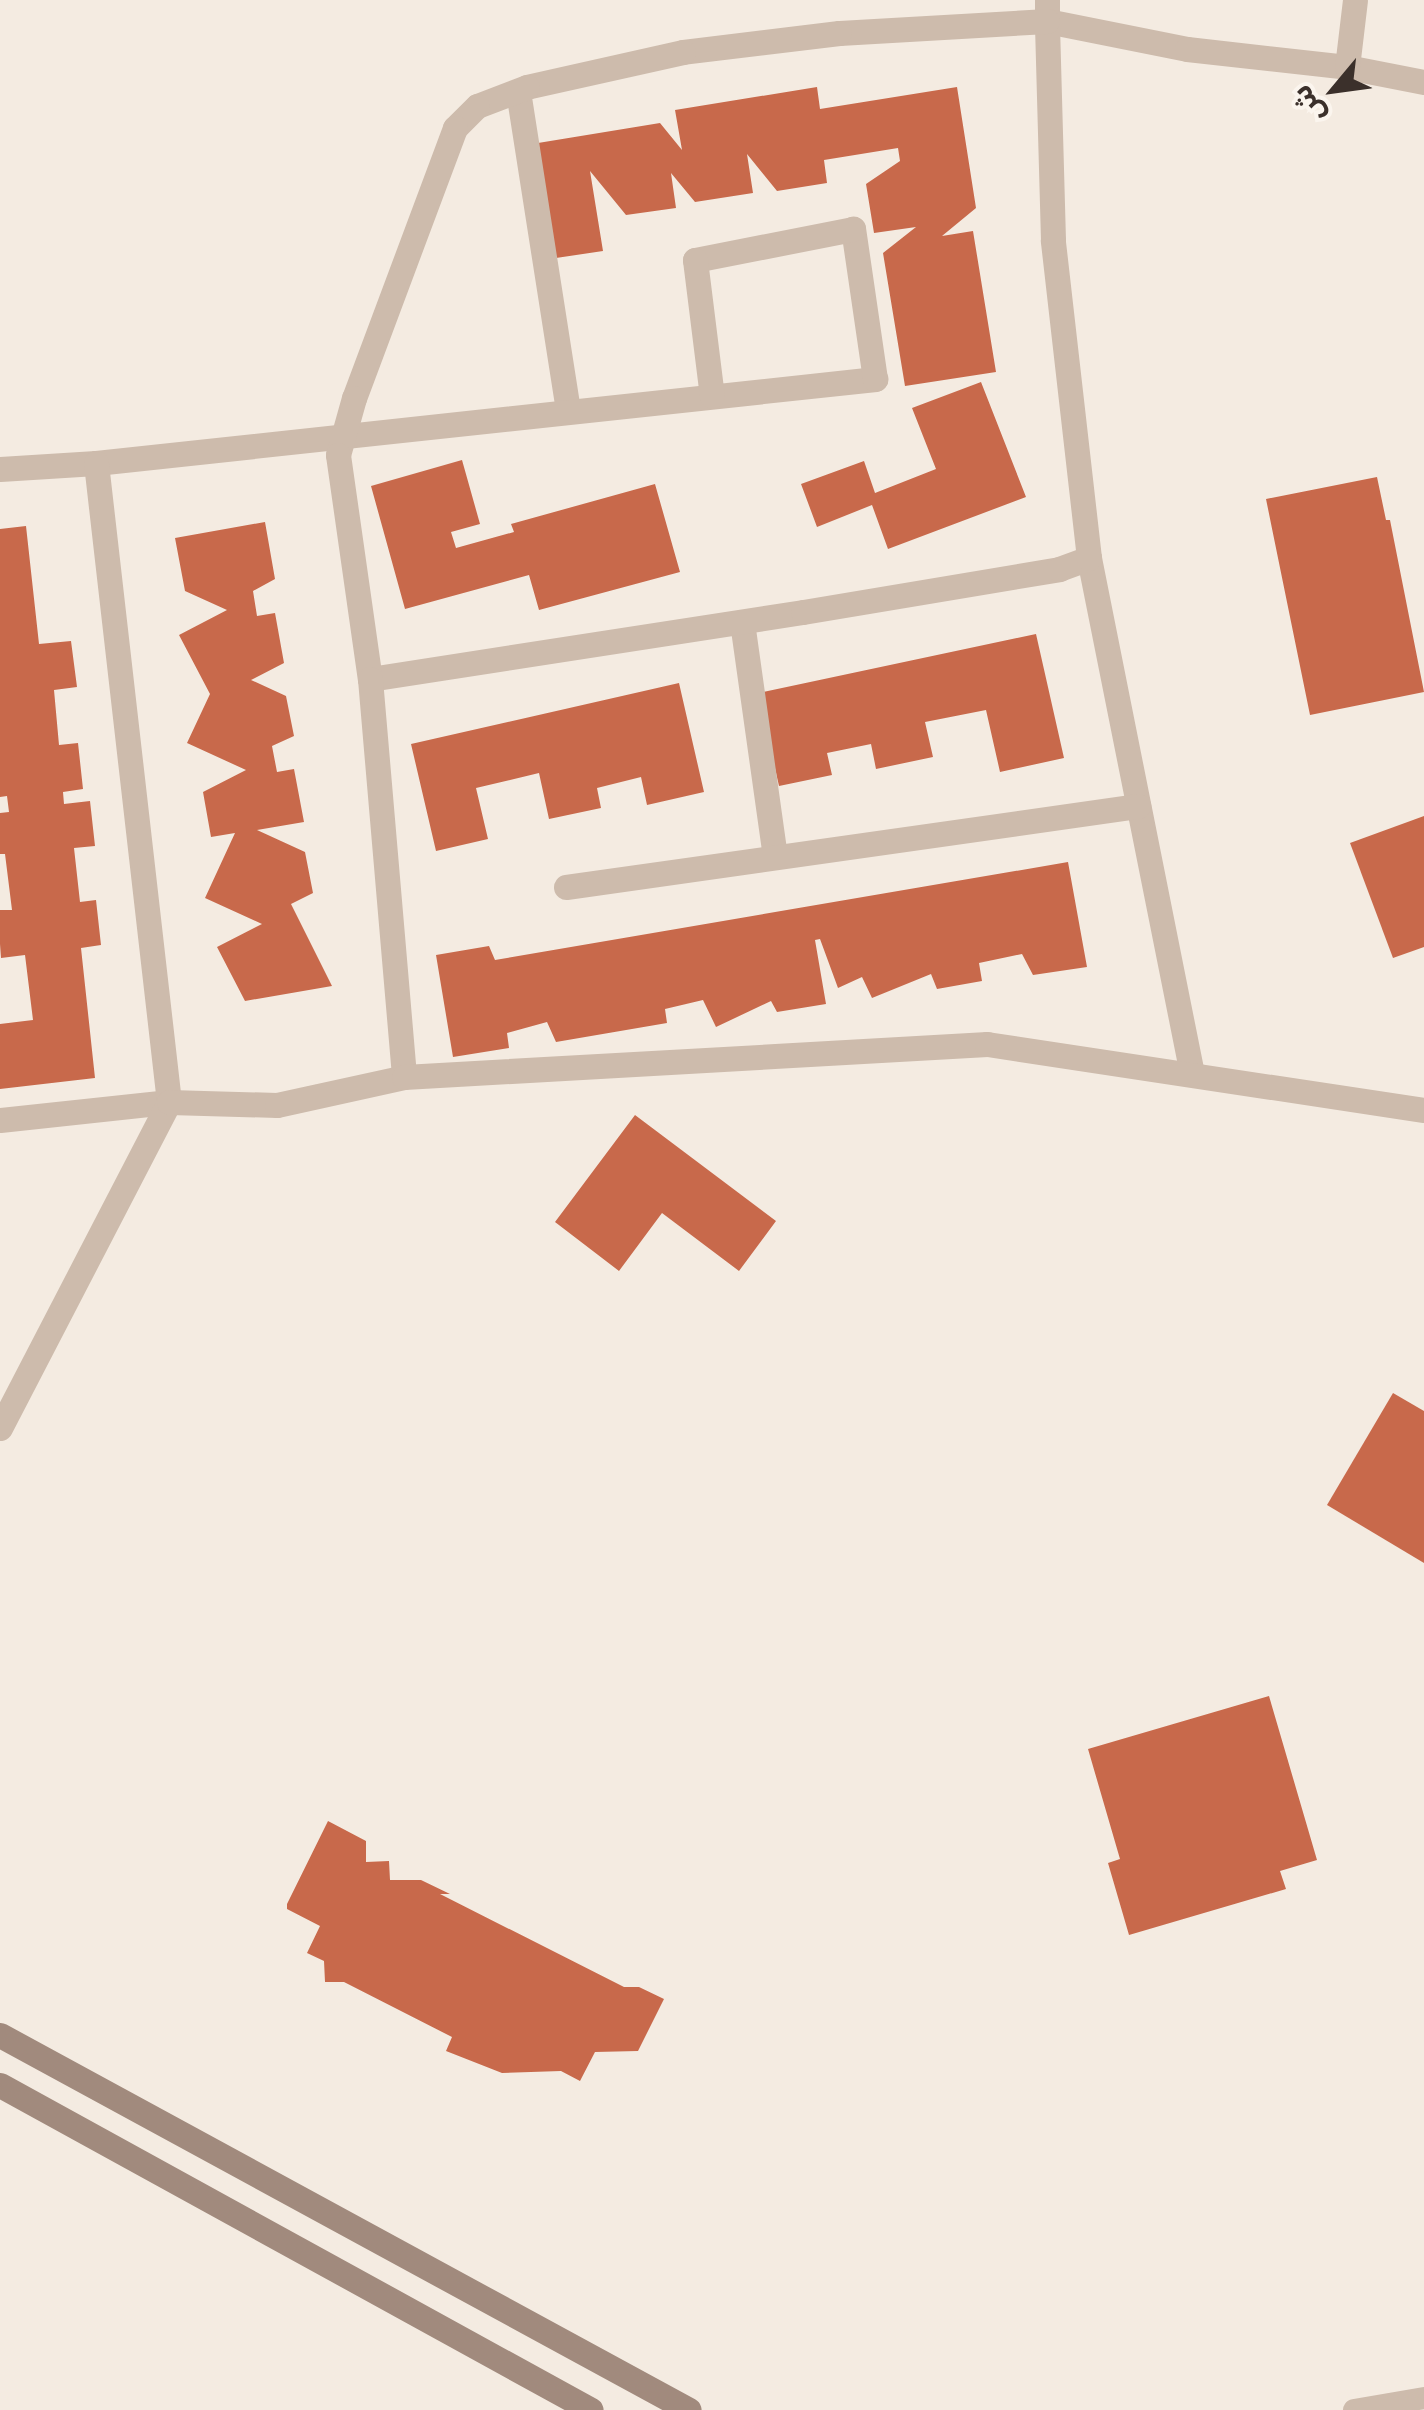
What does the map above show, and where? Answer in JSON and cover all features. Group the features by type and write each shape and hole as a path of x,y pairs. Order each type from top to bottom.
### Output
{"main road":[{"path":"0,2035 690,2410"},
{"path":"0,2085 591,2410"}],"street":[{"path":"1347,67 1354,0"},
{"path":"1047,11 1053,240 1089,558 1192,1074"},
{"path":"404,1077 370,679 338,455 342,433 456,128 465,113 518,91 683,52 1047,11 1186,49 1347,67 1424,82"},
{"path":"518,91 568,410"},
{"path":"0,470 96,464 342,433 712,396 875,379 853,229 695,260 712,396"},
{"path":"0,1428 169,1102 96,464"},
{"path":"370,679 1059,569 1089,558"},
{"path":"742,622 775,857"},
{"path":"566,887 1138,806"},
{"path":"0,1120 169,1102 277,1105 404,1077 987,1044 1424,1110"}],"lane":[{"path":"1354,2410 1424,2398"}],"building":[{"path":"817,87 820,109 957,87 976,208 942,236 973,231 996,372 905,386 883,253 916,227 874,233 866,184 900,161 898,148 824,160 827,183 777,191 747,154 753,193 695,202 671,173 676,208 626,215 590,171 603,251 556,258 538,143 660,123 682,150 675,110"},
{"path":"981,382 1026,497 888,549 872,505 817,527 801,484 864,461 875,493 936,469 912,408"},
{"path":"462,460 480,524 451,532 456,548 514,532 511,524 655,484 680,572 539,610 529,575 405,609 371,486"},
{"path":"1377,477 1386,520 1390,520 1424,692 1310,715 1266,499"},
{"path":"265,522 275,579 253,591 257,616 275,613 284,663 251,680 286,696 294,736 272,746 277,772 294,769 304,822 257,830 305,852 313,893 291,904 332,986 245,1001 217,947 262,924 205,898 235,833 211,837 203,792 246,770 187,743 210,694 179,635 227,610 185,591 175,538"},
{"path":"26,526 39,644 71,641 77,687 54,690 59,745 78,743 83,789 63,792 64,804 90,801 95,846 74,848 80,902 96,900 101,945 81,948 95,1078 0,1089 0,1024 33,1020 25,955 1,958 0,944 0,910 12,910 5,854 0,854 0,813 9,812 7,796 0,797 0,529"},
{"path":"1036,634 1064,758 1000,772 986,710 925,722 933,757 876,769 871,744 827,753 832,775 779,786 758,693"},
{"path":"679,683 704,792 647,805 641,777 597,788 601,808 549,819 539,773 476,788 488,839 436,851 411,744"},
{"path":"1424,816 1424,947 1393,958 1350,843"},
{"path":"1068,862 1087,967 1033,975 1022,954 979,963 982,981 937,989 931,974 872,998 862,977 838,988 820,939 815,940 826,1004 777,1012 771,1001 716,1027 703,1000 665,1009 667,1023 556,1042 547,1022 507,1033 509,1048 453,1057 436,955 489,946 495,960"},
{"path":"635,1115 776,1221 739,1271 662,1213 619,1271 555,1222"},
{"path":"1393,1393 1424,1411 1424,1563 1327,1505"},
{"path":"1269,1696 1317,1860 1280,1871 1286,1889 1129,1935 1108,1863 1120,1859 1088,1749"},
{"path":"328,1821 366,1841 366,1862 389,1861 390,1880 421,1880 450,1894 440,1894 624,1987 639,1987 664,1999 638,2051 595,2052 580,2081 561,2071 502,2073 446,2051 452,2037 344,1982 325,1982 324,1961 307,1953 320,1926 287,1909 287,1904"}]}
